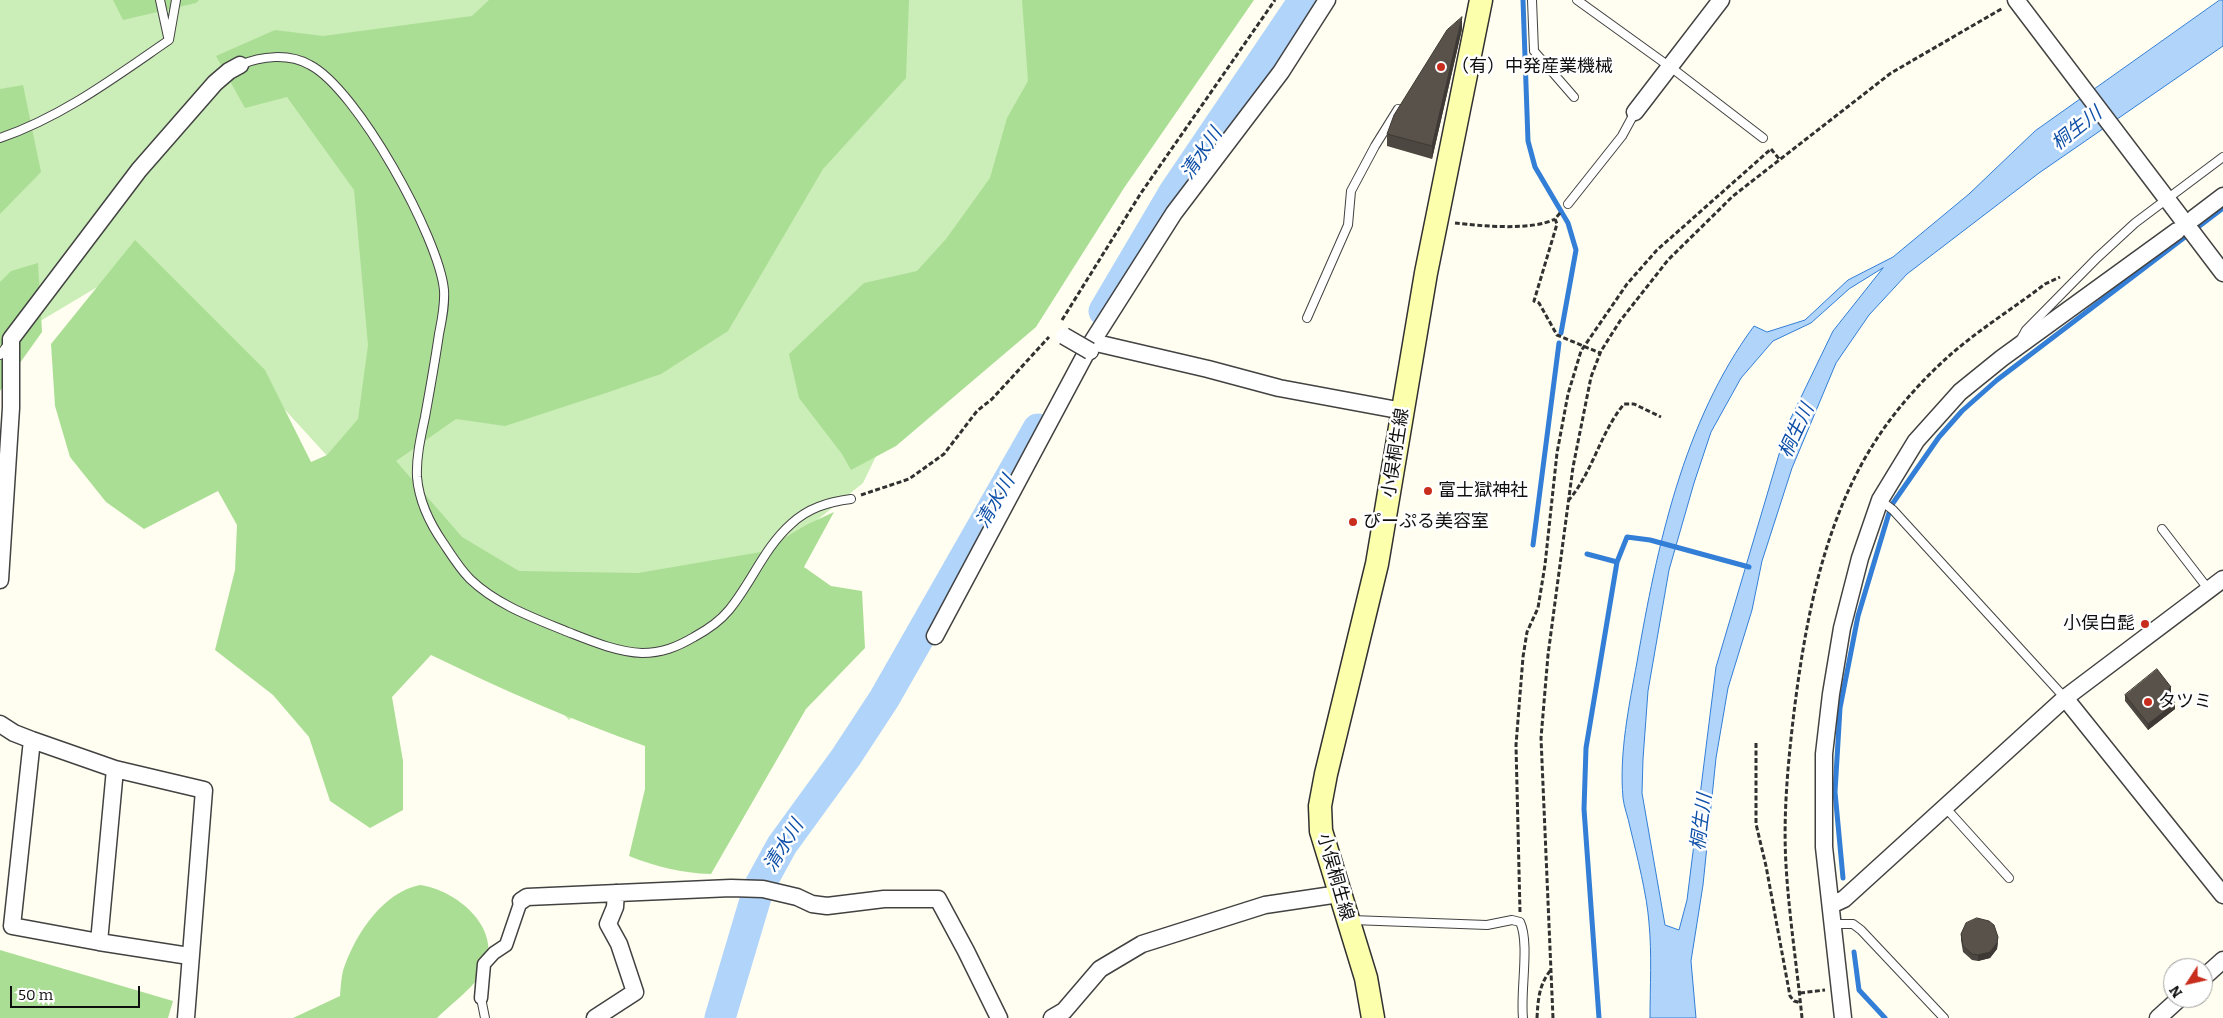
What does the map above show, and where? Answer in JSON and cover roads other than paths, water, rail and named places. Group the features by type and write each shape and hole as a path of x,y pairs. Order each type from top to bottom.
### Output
{"main road":[{"name":"小俣桐生線","path":"1373,1018 1366,978 1321,831 1320,806 1377,564 1475,9"}],"street":[{"path":"935,636 1091,346 1174,213 1281,72 1327,0"},
{"path":"1635,112 1721,0"},
{"path":"2016,5 2223,273"},
{"path":"0,580 11,408 11,339 139,170 215,83 229,71 240,65"},
{"path":"2194,218 2223,196"},
{"path":"1843,1018 1824,838 1824,754 1842,628 1860,558 1887,506 1916,441 1936,416 1960,392 2018,346 2177,231"},
{"path":"1059,333 1091,346 1208,369 1279,388 1403,411"},
{"path":"1831,905 1844,899 1944,806 2065,698 2218,585"},
{"path":"2065,698 2223,895"},
{"path":"0,724 14,733 115,769 204,790 189,956 186,1018"},
{"path":"32,740 12,926 189,956"},
{"path":"99,942 115,769"},
{"path":"481,998 484,964 494,953 506,945 521,901 527,897 731,888 763,889 797,897 812,904 827,906 884,899 938,899 999,1018"},
{"path":"594,1018 635,992 619,944 608,924 615,907 616,893"},
{"path":"1052,1018 1064,1011 1100,969 1142,944 1265,905 1340,894"},
{"path":"2213,969 2223,960"},
{"path":"2158,1018 2169,1008"}],"lane":[{"path":"160,0 169,40"},
{"path":"0,138 24,130 82,99 169,40 176,0"},
{"path":"1532,0 1534,51 1574,97"},
{"path":"1577,0 1763,138"},
{"path":"240,65 264,57 285,58 306,62 329,79 351,105 383,152 431,243 442,278 445,306 419,446 418,477 427,515 435,531 469,578 483,590 520,612 582,638 638,653 658,652 675,648 713,625 729,611 765,554 791,523 822,504 851,499"},
{"path":"1307,318 1348,225 1351,192 1375,146 1400,106"},
{"path":"1568,204 1622,136 1635,112"},
{"path":"2018,346 2026,330 2097,258 2164,195 2223,157"},
{"path":"0,355 11,339"},
{"path":"1887,506 2065,698"},
{"path":"2162,530 2218,585"},
{"path":"1944,806 2009,878"},
{"path":"1348,920 1486,925 1512,920 1520,922 1525,935 1521,1001 1523,1018"},
{"path":"1832,924 1853,924 1861,930 1944,1018"},
{"path":"481,998 485,1018"}],"water":[{"name":"桐生川","path":"2220,0 2223,0 2223,46 2039,173 1907,274 1869,315 1836,363 1792,468 1762,561 1752,610 1728,688 1716,758 1703,885 1691,961 1696,1018 1650,1018 1651,959 1649,923 1641,875 1624,805 1622,764 1628,713 1654,574 1676,487 1691,444 1729,363 1754,326 1767,332 1805,320 1848,280 1893,257 1969,194 2035,131","holes":["1883,268 1833,331 1788,424 1716,667 1687,900 1679,930 1665,925 1642,793 1648,691 1669,570 1711,432 1741,378 1773,341 1811,323 1849,289"]}],"waterway":[{"name":"清水川","path":"1104,311 1173,194 1304,0"},
{"path":"1523,0 1528,141 1535,167 1568,223 1576,250 1561,333"},
{"path":"1843,878 1835,792 1840,708 1858,616 1893,503 1939,437 1962,411 1997,380 2223,208"},
{"path":"1533,545 1559,343"},
{"name":"清水川","path":"720,1018 759,887 782,845 846,757 884,699 1038,429"},
{"path":"1617,562 1627,537 1650,540 1749,567"},
{"path":"1587,554 1617,562 1586,748 1584,809 1599,1018"},
{"path":"1854,952 1859,990 1885,1018"}],"place":[{"name":"（有）中発産業機械","path":"1441,67"},
{"name":"富士獄神社","path":"1428,491"},
{"name":"ぴーぷる美容室","path":"1353,522"},
{"name":"小俣白髭","path":"2145,624"},
{"name":"タツミ","path":"2148,702"}]}
